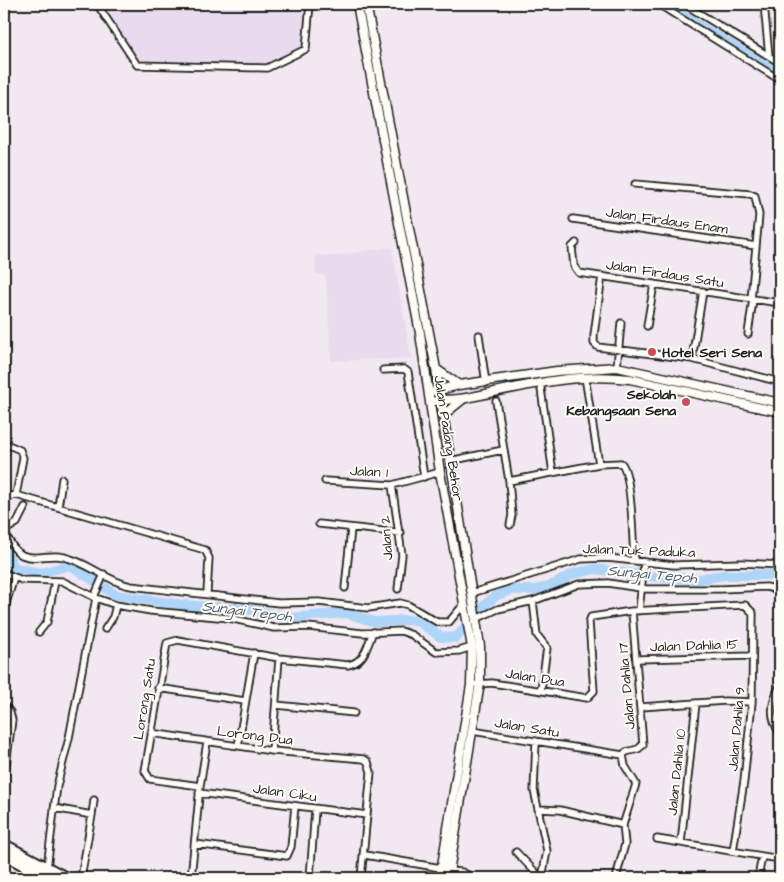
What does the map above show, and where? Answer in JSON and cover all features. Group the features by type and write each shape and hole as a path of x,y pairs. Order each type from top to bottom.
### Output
{"highway":[{"path":"4,844 47,873"},
{"path":"4,854 47,873 66,878"}],"main road":[{"name":"Jalan Padang Behor","path":"357,4 420,333 440,472 470,627 472,647 475,684 472,731 446,872 440,878"},
{"name":"Jalan Padang Behor","path":"366,4 436,369 449,461 480,646 446,872"},
{"path":"428,392 459,385 486,383 558,371 617,367 780,403"},
{"path":"436,369 459,385"},
{"path":"430,402 464,398 540,382 585,377 630,379 780,412"},
{"path":"442,416 464,398"}],"street":[{"path":"97,4 137,65 264,68 306,49 310,4"},
{"path":"658,4 780,80"},
{"path":"684,4 780,63"},
{"path":"764,4 770,56"},
{"path":"635,184 755,196 759,207 748,334"},
{"name":"Jalan Firdaus Enam","path":"573,219 756,246"},
{"name":"Jalan Firdaus Satu","path":"576,243 572,247 575,270 602,276 780,303"},
{"path":"602,276 594,343 598,346 692,358 780,382"},
{"path":"647,326 654,284"},
{"path":"692,358 703,291"},
{"path":"617,367 621,323"},
{"path":"479,335 486,383"},
{"path":"383,370 404,369 408,372 424,477"},
{"path":"585,377 598,464"},
{"path":"540,382 553,473"},
{"path":"496,401 509,481 512,515 510,525"},
{"path":"4,443 22,452 16,495"},
{"path":"449,461 503,450"},
{"path":"509,481 598,464 621,463 624,466 632,509 634,561"},
{"name":"Jalan 1","path":"325,481 392,485 440,472"},
{"path":"58,507 62,479"},
{"name":"Jalan 2","path":"392,485 401,533 402,555 398,589"},
{"path":"4,498 16,495 205,550 209,558 207,593"},
{"path":"25,507 17,523 4,531 14,548 24,556 32,558 65,557 103,576 127,585 279,603 319,602 368,608 400,602 408,604 437,622 443,623 449,622 465,606"},
{"path":"319,524 401,533"},
{"path":"345,588 352,529"},
{"name":"Jalan Tuk Paduka","path":"472,595 581,559 674,565 742,563 780,565"},
{"path":"632,611 640,611 643,564"},
{"path":"4,573 14,578 69,583 116,605 151,611 229,618 274,628 308,627 362,632 401,631 412,635 436,652 459,651 472,647"},
{"path":"47,873 54,808 95,596 103,576"},
{"path":"4,610 14,578"},
{"path":"39,632 47,622 55,581"},
{"path":"476,619 498,608 533,601 579,584 608,583 641,588 721,590 766,587 780,590"},
{"path":"533,601 537,634 547,648 542,690"},
{"path":"105,630 113,617 116,605"},
{"name":"Jalan Dahlia 9","path":"640,611 746,605 753,613 752,702 744,781 733,851"},
{"name":"Jalan Dua","path":"475,684 492,683 587,698 594,691 589,622 591,617 632,611"},
{"name":"Jalan Dahlia 17","path":"623,755 631,750 638,749 643,744 632,611"},
{"name":"Lorong Satu","path":"200,786 148,777 145,771 165,647 170,641 178,640 279,658 348,665 356,664 363,658 372,632"},
{"path":"238,746 254,653"},
{"name":"Jalan Dahlia 15","path":"637,659 752,656"},
{"path":"272,751 279,658"},
{"path":"780,686 772,709 773,722 780,733"},
{"path":"158,688 245,701"},
{"path":"641,707 752,702"},
{"name":"Jalan Dahlia 10","path":"681,843 696,704"},
{"path":"4,705 10,712 12,720 4,780"},
{"path":"276,705 354,712"},
{"name":"Jalan Satu","path":"472,731 623,755"},
{"name":"Lorong Dua","path":"151,733 272,751 364,759 370,765 367,815"},
{"path":"536,741 534,790 547,851 542,878"},
{"path":"191,878 199,793 207,742"},
{"path":"617,874 625,844 623,825 636,784 624,762 623,755"},
{"name":"Jalan Ciku","path":"199,793 367,815"},
{"path":"81,878 94,800"},
{"path":"194,844 287,856 290,853 295,806"},
{"path":"54,808 92,815"},
{"path":"310,878 315,809"},
{"path":"538,809 560,810 623,825"},
{"path":"362,878 367,815"},
{"path":"657,839 780,859"},
{"path":"516,852 542,878"},
{"path":"365,855 446,872 462,872 474,878"},
{"path":"758,878 762,856"}],"shaded area":[{"path":"103,4 306,4 303,46 266,64 138,62"},
{"path":"392,247 411,358 331,361 326,276 315,273 316,255 335,256"}],"waterway":[{"path":"668,4 780,72"},
{"name":"Sungai Tepoh","path":"4,551 15,568 41,573 70,565 116,595 183,605 252,610 289,618 346,613 375,622 409,620 419,622 441,637 456,638 481,608 497,595 512,590 533,590 549,587 573,574 595,569 657,577 699,579 724,575 780,575"}],"place":[{"name":"Hotel Seri Sena","path":"652,352"},
{"name":"Sekolah Kebangsaan Sena","path":"686,402"}]}
